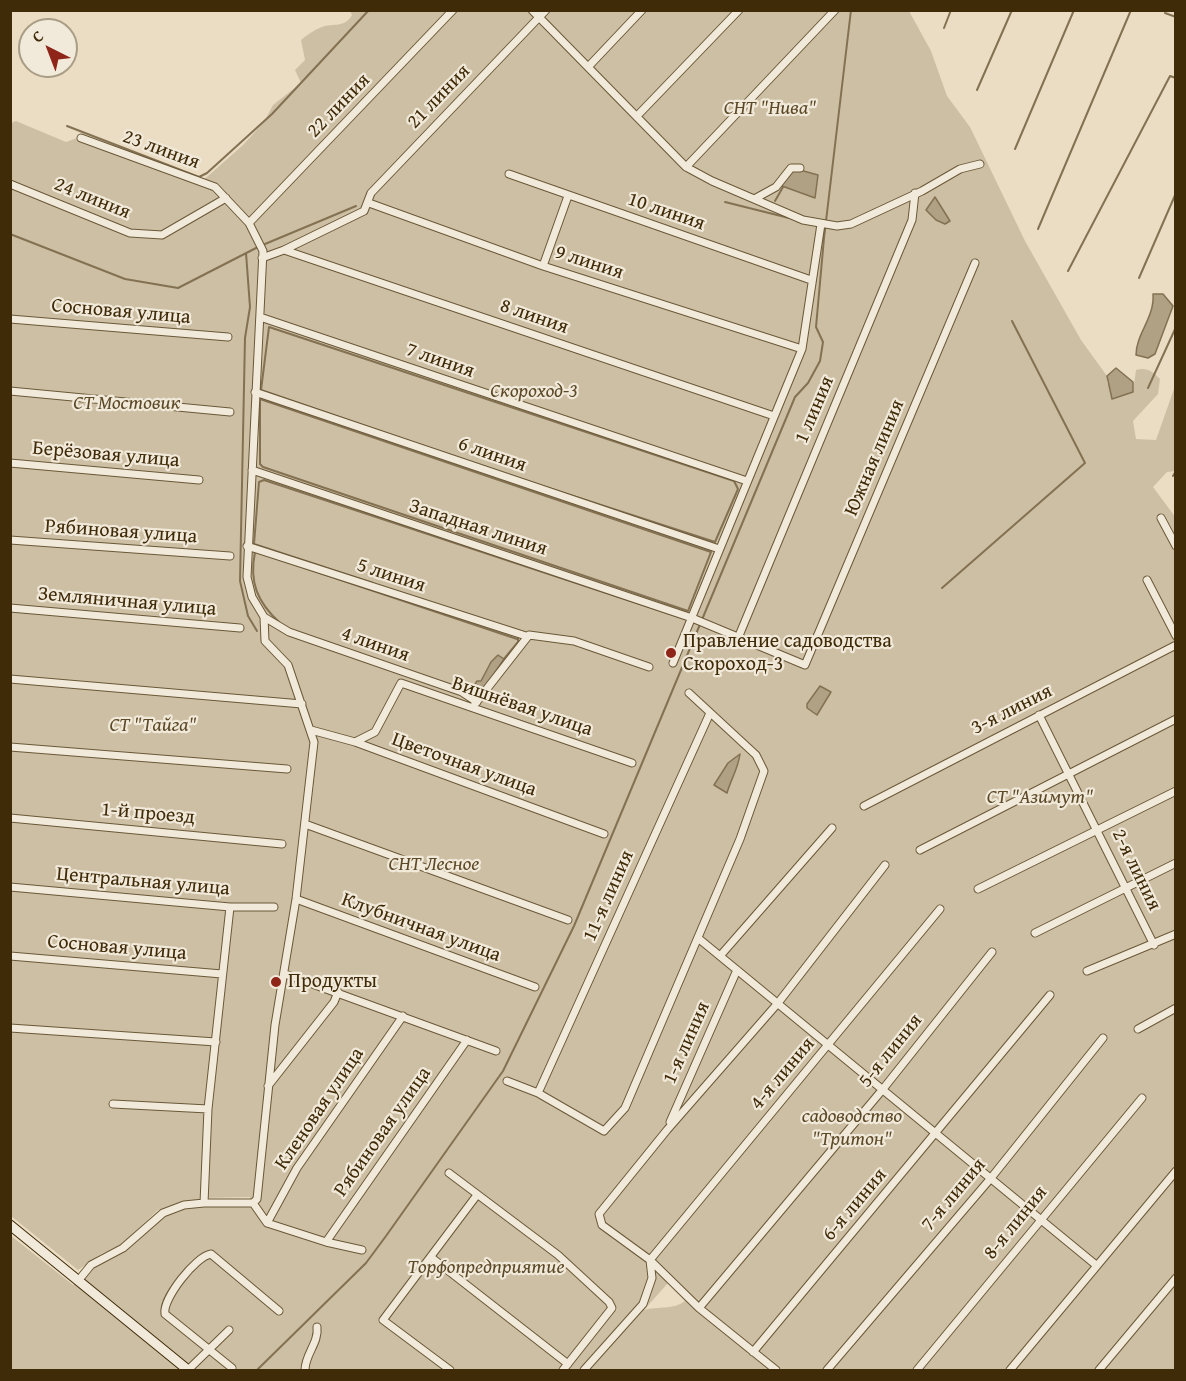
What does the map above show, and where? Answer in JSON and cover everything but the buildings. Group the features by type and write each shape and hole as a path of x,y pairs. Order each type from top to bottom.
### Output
{"main road":[{"path":"10,1225 188,1371"}],"street":[{"name":"22 линия","path":"249,223 453,10"},
{"path":"532,10 686,167 712,181 803,220 823,226 851,224 960,169 980,164"},
{"name":"21 линия","path":"369,203 371,193 546,10"},
{"path":"589,66 642,10"},
{"path":"637,116 739,10"},
{"path":"686,167 835,10"},
{"name":"23 линия","path":"81,138 215,188 249,223 263,251 262,258"},
{"path":"756,198 776,187 791,168 800,168"},
{"name":"10 линия","path":"509,174 812,280"},
{"name":"24 линия","path":"10,184 130,233 145,235 162,235 226,198"},
{"name":"1 линия","path":"738,638 912,220 915,193"},
{"path":"543,266 568,196"},
{"path":"78,1281 91,1266 123,1248 163,1213 184,1205 253,1203 257,1199 267,1086 296,899 314,741 288,665 265,641 264,617 252,597 247,577 262,258 284,250 364,211 369,203"},
{"name":"9 линия","path":"369,203 543,266 802,349"},
{"path":"673,663 699,621 719,549 802,349 823,226"},
{"name":"8 линия","path":"284,250 774,416"},
{"name":"Южная линия","path":"805,665 975,263"},
{"name":"7 линия","path":"260,317 747,481"},
{"name":"Сосновая улица","path":"10,319 228,337"},
{"path":"10,391 230,412"},
{"name":"6 линия","path":"255,393 719,549"},
{"name":"Берёзовая улица","path":"10,463 199,480"},
{"name":"Западная линия","path":"252,470 699,621 805,665"},
{"path":"1161,518 1176,546"},
{"name":"Рябиновая улица","path":"10,540 230,556"},
{"name":"5 линия","path":"247,546 526,636 574,641 649,667"},
{"path":"1147,580 1176,636"},
{"name":"Земляничная улица","path":"10,608 240,628"},
{"name":"4 линия","path":"264,617 289,632 462,692 474,705"},
{"path":"474,705 526,636"},
{"name":"3-я линия","path":"864,806 1176,645"},
{"path":"10,679 302,704"},
{"name":"Вишнёвая улица","path":"355,742 375,732 400,683 474,705 632,763"},
{"path":"507,1081 538,1094 604,1131 613,1124 625,1108 740,838 764,771 756,754 689,693"},
{"name":"11-я линия","path":"538,1094 710,713"},
{"name":"2-я линия","path":"1039,715 1154,945"},
{"path":"920,850 1176,719"},
{"name":"Цветочная улица","path":"311,730 355,742 604,834"},
{"path":"10,747 287,769"},
{"path":"978,889 1176,791"},
{"name":"1-й проезд","path":"10,818 282,843"},
{"path":"305,824 568,920"},
{"path":"720,956 832,828"},
{"path":"1035,933 1176,863"},
{"path":"776,1371 699,1308 650,1260 602,1225 599,1214 667,1130 778,1003 885,865"},
{"name":"Центральная улица","path":"10,887 230,907 274,907"},
{"name":"Клубничная улица","path":"296,899 535,987"},
{"path":"204,1203 208,1108 230,907"},
{"name":"4-я линия","path":"650,1260 940,909"},
{"path":"1087,971 1176,934"},
{"path":"698,938 1096,1265"},
{"name":"5-я линия","path":"699,1308 883,1089 992,952"},
{"name":"Сосновая улица","path":"10,956 222,974"},
{"name":"1-я линия","path":"667,1130 737,970"},
{"path":"285,974 496,1051"},
{"path":"267,1086 334,1002 338,992"},
{"name":"6-я линия","path":"753,1352 1050,995"},
{"path":"1138,1029 1176,1008"},
{"name":"Кленовая улица","path":"267,1223 297,1168 403,1016"},
{"path":"10,1028 216,1042"},
{"name":"7-я линия","path":"827,1371 991,1178 1103,1038"},
{"name":"Рябиновая улица","path":"326,1242 467,1040"},
{"name":"8-я линия","path":"917,1371 1142,1098"},
{"path":"113,1104 208,1108"},
{"path":"1010,1371 1176,1171"},
{"path":"432,1258 566,1367 612,1308 558,1255 449,1173"},
{"path":"450,1371 384,1320 477,1195"},
{"path":"253,1203 267,1223 326,1242 362,1250"},
{"path":"232,1368 165,1314 163,1307 169,1295 200,1257 211,1254 279,1311"},
{"path":"584,1371 643,1304 652,1278 650,1260"},
{"path":"1099,1371 1176,1278"},
{"path":"305,1371 306,1359 317,1337 318,1327"},
{"path":"188,1371 229,1330"}],"green space":[{"path":"350,11 909,11 931,51 947,96 970,127 1025,241 1081,340 1107,376 1107,383 1133,392 1136,370 1140,369 1149,370 1160,379 1158,394 1133,421 1136,439 1156,440 1175,386 1175,471 1167,472 1153,487 1176,518 1175,1370 11,1370 10,1235 73,1285 87,1277 95,1267 115,1256 162,1217 176,1211 209,1205 249,1204 250,1197 202,1198 158,1210 122,1244 101,1254 78,1270 11,1216 11,123 16,121 66,142 77,138 199,184 243,145 264,122 273,105 301,83 295,70 305,60 301,40 322,27 346,22 352,15","holes":["668,1283 685,1301 671,1307 644,1310"]}],"shaded area":[{"path":"800,170 818,175 815,198 782,186 787,174"},
{"path":"935,197 950,221 945,224 936,220 926,210"},
{"path":"1153,294 1163,294 1173,306 1155,354 1148,358 1136,355 1139,340 1151,310"},
{"path":"1116,368 1133,382 1133,392 1112,399 1107,376"},
{"path":"498,655 504,659 481,693 476,694 474,686 477,681 481,681 491,662"},
{"path":"820,686 831,692 817,715 807,708 807,704"},
{"path":"740,754 727,793 714,785 728,763"}],"waterway":[{"path":"67,126 199,177 207,173 272,114 369,10"},
{"path":"257,1370 366,1263 386,1236 503,1071 574,926 795,397 808,383 820,361 823,342 816,327 824,238 851,10"},
{"path":"944,28 951,10"},
{"path":"977,90 1012,10"},
{"path":"1015,149 1074,10"},
{"path":"1038,229 1131,10"},
{"path":"1165,13 1176,17"},
{"path":"1068,271 1170,76 1176,78"},
{"path":"775,201 783,187"},
{"path":"1139,278 1176,193"},
{"path":"725,202 789,218"},
{"path":"265,244 356,206"},
{"path":"10,234 125,279 178,288 258,247"},
{"path":"246,253 250,307 245,338 240,581 248,616 257,631"},
{"path":"942,588 1085,463 1012,321"},
{"path":"269,327 734,481 738,489 715,542 487,468 261,390 269,327"},
{"path":"1148,388 1176,327"},
{"path":"260,399 711,552 688,611 263,467 260,464 260,399"},
{"path":"1173,476 1176,471"},
{"path":"373,583 254,544 259,482 264,480 685,619"},
{"path":"255,552 253,573 257,591 260,599 280,623"},
{"path":"278,559 517,639"},
{"path":"504,659 518,642 518,637"}],"place":[{"name":"Правление садоводства Скороход-3","path":"671,653"},
{"name":"Продукты","path":"276,982"}],"park label":[{"name":"СНТ \"Нива\"","path":"770,109"},
{"name":"Скороход-3","path":"534,392"},
{"name":"СТ Мостовик","path":"127,404"},
{"name":"СТ \"Тайга\"","path":"153,726"},
{"name":"СТ \"Азимут\"","path":"1040,798"},
{"name":"СНТ Лесное","path":"434,865"},
{"name":"садоводство \"Тритон\"","path":"852,1128"},
{"name":"Торфопредприятие","path":"486,1268"}]}
